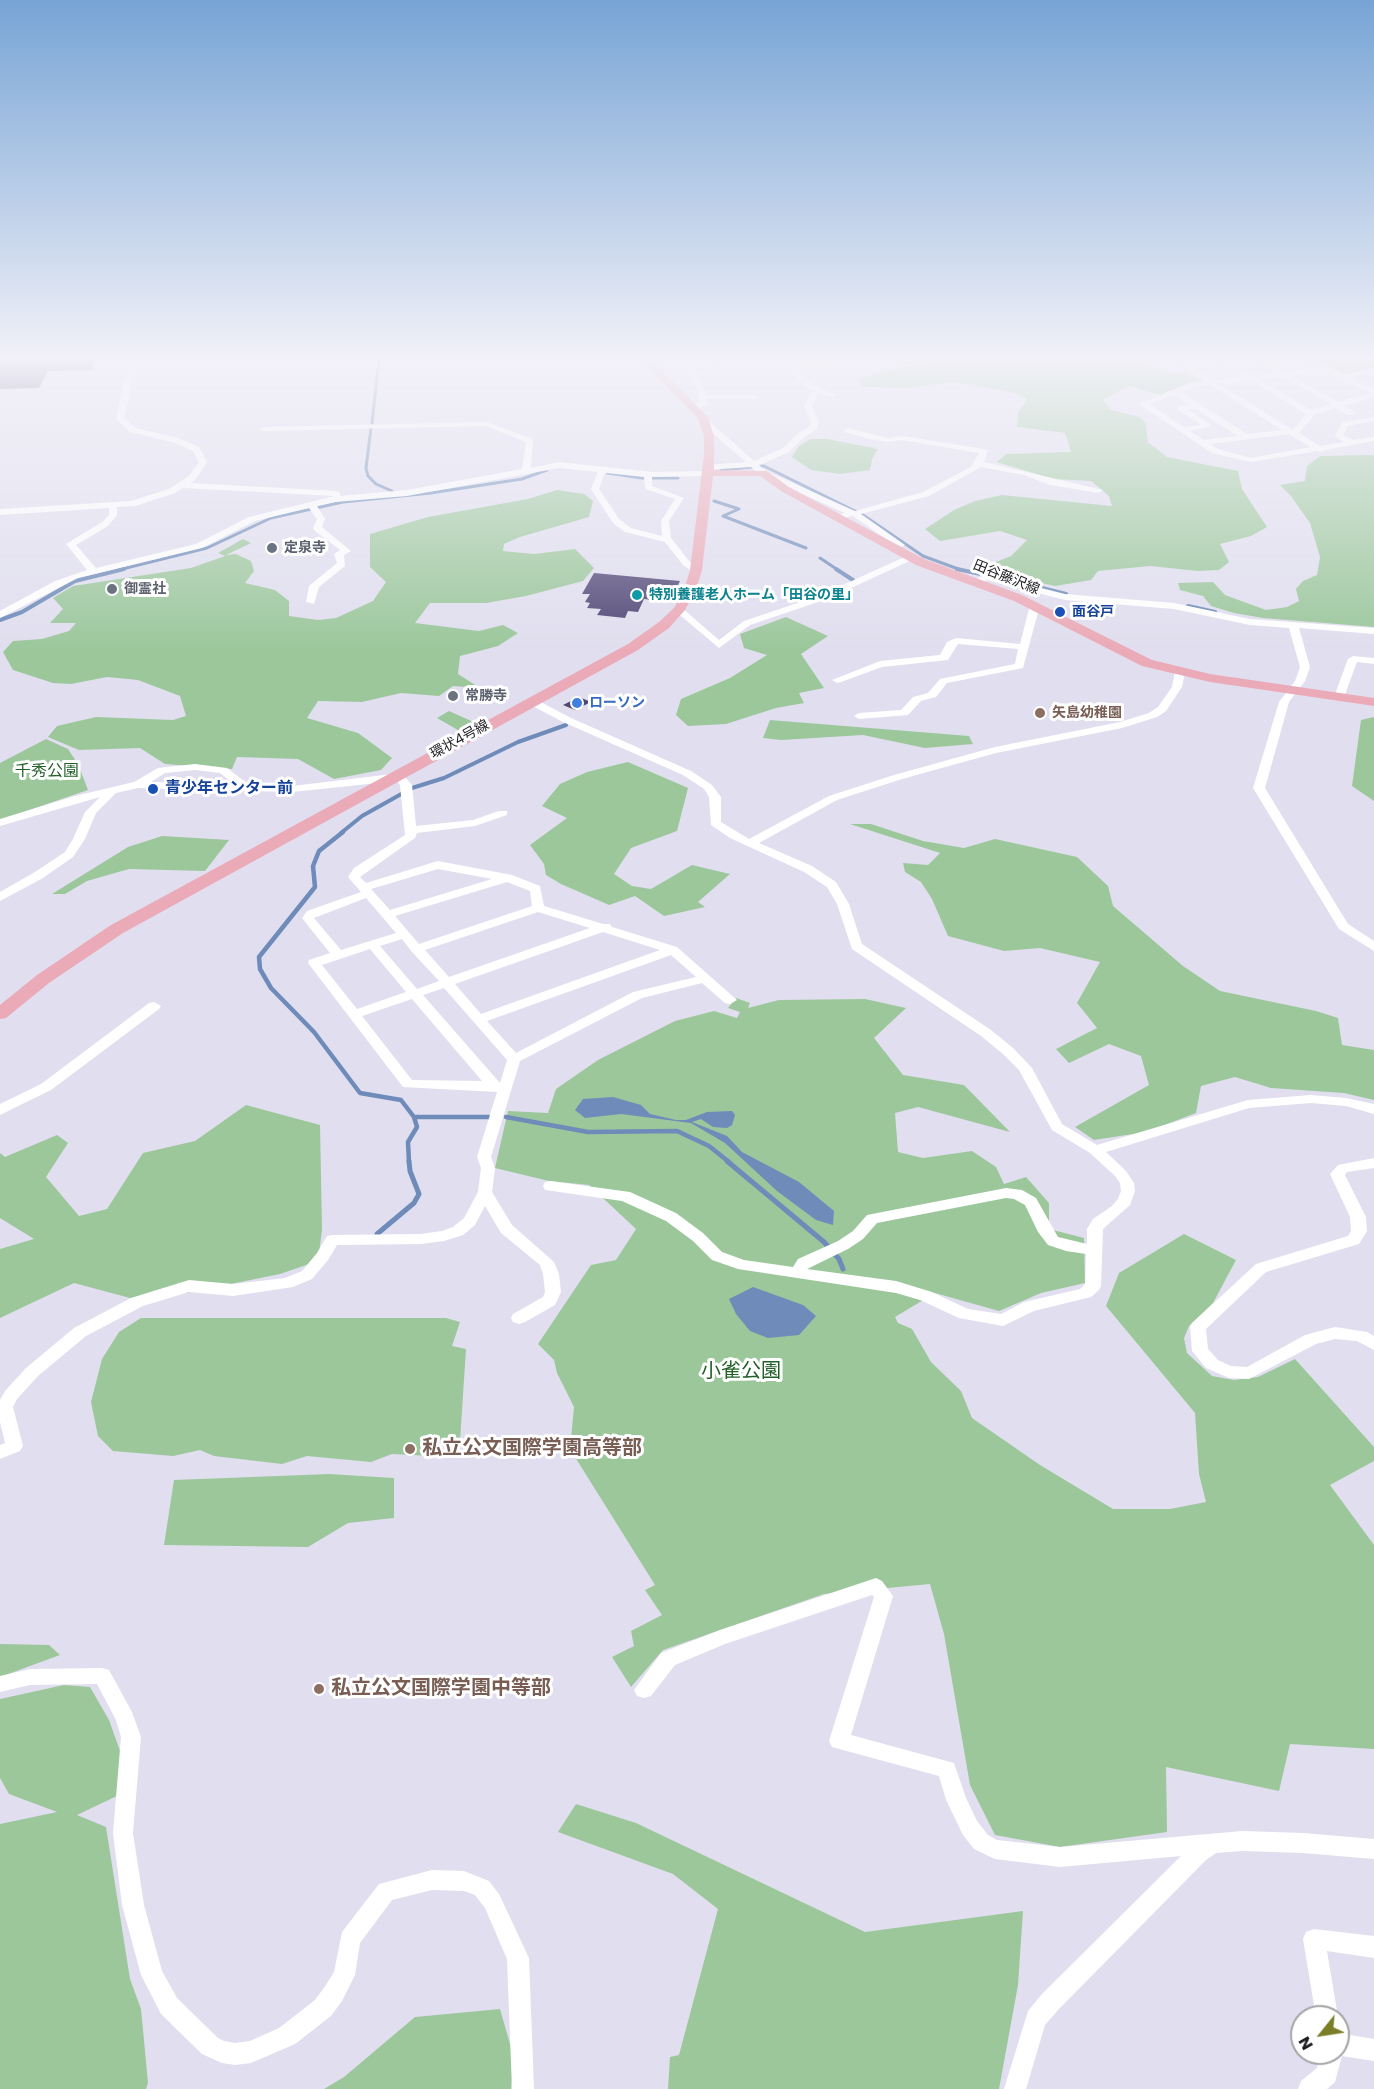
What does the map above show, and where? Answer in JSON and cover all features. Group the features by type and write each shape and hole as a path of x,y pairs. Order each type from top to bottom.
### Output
{"main road":[{"name":"環状4号線","path":"0,1014 43,979 117,929 402,787 531,701 633,646 664,626 679,610 690,590 696,570 710,456"},
{"path":"708,471 757,468"},
{"name":"田谷藤沢線","path":"757,468 837,518 892,548 1033,604 1136,658 1180,672 1374,702"}],"street":[{"path":"0,512 113,506 158,497 183,485 202,465 200,456"},
{"path":"526,470 528,456"},
{"path":"744,456 757,468 857,513 900,545 892,548"},
{"path":"757,468 776,456"},
{"path":"837,518 926,494 979,464 982,456"},
{"path":"1237,456 1251,460 1276,456"},
{"path":"979,464 1099,490"},
{"path":"0,619 58,583 93,571 199,546 252,519 354,497 407,493 526,470 566,465 648,478 708,471"},
{"path":"603,472 596,494 616,521 628,530 668,540 696,570"},
{"path":"648,478 648,487 680,498 665,521 668,540"},
{"path":"183,485 348,494 354,497"},
{"path":"93,571 71,544 105,524 113,515 113,506"},
{"path":"311,602 314,586 342,564 339,554 346,551 317,528 321,519 313,506"},
{"path":"679,610 719,645 747,623 824,597 911,557"},
{"path":"978,582 986,577 1065,597 1156,604 1250,622 1374,631"},
{"path":"837,680 880,664 934,671 1011,670 1019,666 1025,647 1033,604 1033,588"},
{"path":"1293,625 1305,667 1300,681 1284,702 1259,788 1343,926 1374,946"},
{"path":"859,716 904,713 917,699 932,695 934,671 951,644 956,641 1025,647"},
{"path":"1339,697 1353,659 1374,661"},
{"path":"750,843 833,798 898,777 995,750 1122,725 1153,715 1162,709 1177,687 1180,672"},
{"path":"531,701 567,720 687,773 708,787 715,797 715,823 750,843 808,869 832,885 843,904 856,946 977,1027 1008,1051 1025,1068 1057,1127 1095,1150 1121,1174 1127,1183 1128,1191 1125,1201 1117,1210 1098,1223 1093,1287 1085,1293 1030,1306 1004,1320 972,1316 896,1287 743,1265 717,1256 698,1237 671,1218 625,1196 550,1186"},
{"path":"138,785 162,770 195,766 223,770 244,787"},
{"path":"0,823 114,789 138,785 402,787 411,830 409,838 358,871 354,877 514,1059"},
{"path":"0,897 39,875 69,854 79,839 91,812 114,789"},
{"path":"411,830 475,823 503,813"},
{"path":"338,955 308,918 311,914 365,891 438,865 503,878 536,889 538,908"},
{"path":"386,915 503,878"},
{"path":"416,949 538,908 606,927 672,950 730,1000"},
{"path":"354,1015 606,927"},
{"path":"403,935 314,963 408,1084 499,1088"},
{"path":"372,944 499,1088"},
{"path":"478,1019 672,950"},
{"path":"0,1452 14,1446 5,1407 11,1395 32,1372 80,1332 137,1302 189,1286 233,1290 287,1283 307,1275 323,1256 332,1240 444,1236 458,1231 470,1221 485,1192 488,1168 484,1157 499,1088 514,1059 638,995 705,979"},
{"path":"0,1110 46,1087 154,1006"},
{"path":"1095,1150 1257,1103 1311,1099 1346,1102 1374,1109"},
{"path":"1374,1163 1343,1168 1337,1173 1358,1217 1359,1231 1354,1240 1261,1268 1198,1327 1200,1351 1212,1364 1229,1372 1249,1372 1311,1339 1335,1333 1361,1336 1374,1344"},
{"path":"485,1192 506,1230 546,1262 551,1274 553,1292 549,1301 519,1318"},
{"path":"797,1272 803,1263 840,1247 858,1235 872,1219 1006,1193 1017,1194 1031,1202 1053,1241 1066,1246 1095,1250"},
{"path":"644,1690 668,1659 720,1638 876,1586 884,1596 839,1741 947,1769 956,1800 970,1827 981,1842 994,1849 1060,1857 1242,1841 1303,1843 1374,1850"},
{"path":"0,1683 30,1677 65,1674 102,1676 125,1718 131,1737 123,1833 133,1905 157,1989 191,2029 210,2046 235,2054 251,2052 287,2036 323,2008 344,1975 350,1939 386,1891 432,1880 464,1881 482,1888 492,1901 518,1958 523,2089"},
{"path":"1015,2089 1036,2019 1050,2002 1199,1853 1213,1844"},
{"path":"1325,2005 1314,1939 1374,1947"},
{"path":"1350,2046 1374,2050"},
{"path":"1309,2089 1327,2074 1329,2065"}],"green space":[{"path":"874,456 870,470 840,474 811,470 792,457"},
{"path":"1003,456 1166,456 1238,471 1242,489 1267,527 1251,536 1220,544 1229,562 1219,570 1198,571 1150,566 1098,571 1091,580 1055,586 978,569 1011,556 1027,540 1000,531 940,541 925,529 954,510 975,501 1002,495 1112,506 1109,496 1091,481 1053,479 997,462"},
{"path":"1319,456 1374,456 1374,627 1263,618 1234,613 1211,606 1203,596 1180,590 1178,583 1213,582 1225,595 1266,610 1287,607 1299,601 1296,589 1303,581 1317,575 1320,557 1310,523 1291,496 1280,485 1305,481 1307,466"},
{"path":"557,490 584,494 593,501 589,517 520,537 504,544 503,551 534,554 575,549 594,568 583,581 526,596 486,603 430,603 415,623 479,631 503,625 518,633 498,646 460,656 458,674 480,688 453,686 439,696 401,693 362,702 318,701 307,718 358,733 392,758 381,770 334,779 298,759 237,757 232,769 165,764 140,748 79,750 48,737 57,726 96,717 173,720 186,716 180,696 138,680 107,677 71,684 53,683 13,670 3,652 13,641 42,639 69,631 76,623 50,623 63,609 53,598 73,586 191,568 225,556 218,553 243,539 251,543 226,555 236,554 251,561 254,571 245,583 275,590 289,601 289,616 318,620 336,618 373,601 386,582 370,567 370,534 428,517 528,499"},
{"path":"786,617 828,636 801,654 824,688 799,693 804,703 776,708 726,724 688,726 676,715 681,699 730,678 767,655 744,648 740,634"},
{"path":"449,711 478,724 463,733 437,718"},
{"path":"1374,717 1374,801 1352,786 1361,720"},
{"path":"770,720 969,736 973,744 925,748 863,735 781,740 763,738"},
{"name":"千秀公園","path":"46,739 68,749 78,764 88,790 0,820 0,763"},
{"path":"628,762 688,788 677,831 631,848 614,874 632,886 651,889 692,865 730,874 698,902 705,907 664,916 635,896 609,905 546,875 544,864 530,845 567,818 542,806 560,784 587,772"},
{"path":"850,824 871,824 923,841 964,848 995,839 1077,857 1108,886 1113,906 1183,966 1220,991 1316,1011 1338,1018 1342,1045 1374,1050 1374,1100 1344,1093 1271,1088 1235,1077 1201,1086 1196,1113 1146,1132 1094,1140 1075,1127 1149,1085 1141,1056 1109,1044 1069,1063 1056,1049 1097,1028 1077,1003 1100,962 1040,948 1004,951 948,936 932,899 921,882 905,872 903,863 928,865 940,853"},
{"path":"162,836 229,840 205,871 129,869 87,881 65,894 52,894 128,847"},
{"name":"小雀公園","path":"736,998 750,1003 748,1008 779,1000 865,999 906,1008 874,1038 903,1075 964,1085 1010,1132 918,1107 895,1113 898,1152 923,1158 972,1151 996,1167 1004,1184 1026,1177 1049,1203 1049,1229 1084,1238 1085,1283 1041,1293 999,1311 935,1293 895,1317 898,1323 912,1329 931,1362 961,1391 972,1418 1040,1465 1113,1509 1170,1509 1206,1502 1199,1474 1195,1413 1106,1306 1119,1273 1184,1234 1236,1260 1213,1303 1189,1326 1184,1338 1187,1353 1212,1376 1234,1380 1258,1377 1295,1359 1374,1447 1374,1461 1330,1485 1374,1545 1374,1749 1290,1744 1279,1791 1166,1767 1167,1832 1060,1847 995,1835 970,1785 944,1634 930,1584 824,1594 663,1650 631,1687 612,1657 634,1646 631,1631 662,1615 645,1590 655,1585 570,1449 574,1407 557,1373 554,1360 538,1344 591,1265 616,1260 636,1229 589,1185 549,1181 495,1168 508,1111 548,1113 556,1089 598,1060 675,1021 714,1011 737,1018 740,1012 728,1008"},
{"path":"246,1105 320,1125 322,1230 318,1261 280,1274 186,1293 130,1298 74,1283 0,1318 0,1249 34,1239 0,1218 0,1153 5,1157 57,1135 68,1143 46,1177 79,1216 107,1209 143,1153 195,1141"},
{"path":"141,1318 446,1318 460,1322 452,1346 466,1349 460,1441 433,1440 432,1456 392,1454 371,1462 307,1456 282,1464 214,1456 200,1450 173,1456 113,1451 98,1436 91,1402 102,1359 119,1332"},
{"path":"329,1474 394,1478 394,1518 348,1523 308,1547 164,1545 174,1480"},
{"path":"0,1644 49,1645 60,1655 0,1677"},
{"path":"64,1685 90,1687 109,1720 124,1762 121,1794 77,1815 106,1827 130,1979 141,2009 148,2083 146,2089 0,2089 0,1824 57,1812 9,1794 0,1778 0,1699"},
{"path":"576,1804 636,1823 865,1932 1023,1911 1018,1985 999,2089 668,2089 670,2057 679,2055 718,1909 673,1874 558,1832"},
{"path":"500,2009 514,2058 511,2089 324,2089 344,2077 415,2017"}],"water":[{"path":"613,1097 641,1105 650,1114 676,1120 686,1120 707,1112 732,1111 735,1115 732,1125 727,1128 713,1127 701,1119 692,1122 727,1136 742,1152 799,1182 834,1211 833,1225 816,1220 777,1191 725,1143 691,1123 621,1114 585,1118 575,1110 583,1099"},
{"path":"753,1287 803,1305 816,1316 799,1335 768,1338 750,1331 736,1314 729,1299"}],"building":[{"name":"特別養護老人ホーム「田谷の里」","path":"594,573 680,581 670,602 644,599 638,612 628,611 625,618 597,615 601,609 587,608 590,603 585,602 590,594 582,594"},
{"name":"ローソン","path":"579,697 591,702 575,710 563,705"}],"waterway":[{"path":"367,456 368,476 376,484 392,491"},
{"path":"721,470 764,466 863,515 923,556 960,570"},
{"path":"118,570 207,548 271,518 343,502 431,493 522,479 547,470"},
{"path":"600,472 642,478 678,478"},
{"path":"714,501 739,509 723,516 806,548"},
{"path":"820,558 838,570"},
{"path":"0,620 22,612 75,581 124,569"},
{"path":"836,569 853,580"},
{"path":"960,570 990,576"},
{"path":"1010,580 1066,594"},
{"path":"1188,606 1215,612"},
{"path":"341,833 362,816 412,788 444,778 518,742 566,725"},
{"path":"343,832 319,851 313,866 315,887 259,957 260,969 271,988 314,1032 360,1093 401,1100 414,1117"},
{"path":"409,1162 408,1142 417,1127 414,1117"},
{"path":"414,1117 489,1117"},
{"path":"506,1117 588,1132 677,1131 709,1146 729,1162"},
{"path":"377,1234 414,1203 419,1194 410,1171 409,1161"},
{"path":"727,1161 824,1242 839,1259 843,1269"}],"place":[{"name":"定泉寺","path":"272,548"},
{"name":"御霊社","path":"112,589"},
{"name":"特別養護老人ホーム「田谷の里」","path":"637,595"},
{"name":"面谷戸","path":"1060,612"},
{"name":"常勝寺","path":"453,696"},
{"name":"ローソン","path":"577,703"},
{"name":"矢島幼稚園","path":"1040,713"},
{"name":"青少年センター前","path":"153,789"},
{"name":"私立公文国際学園高等部","path":"410,1449"},
{"name":"私立公文国際学園中等部","path":"319,1689"}]}
